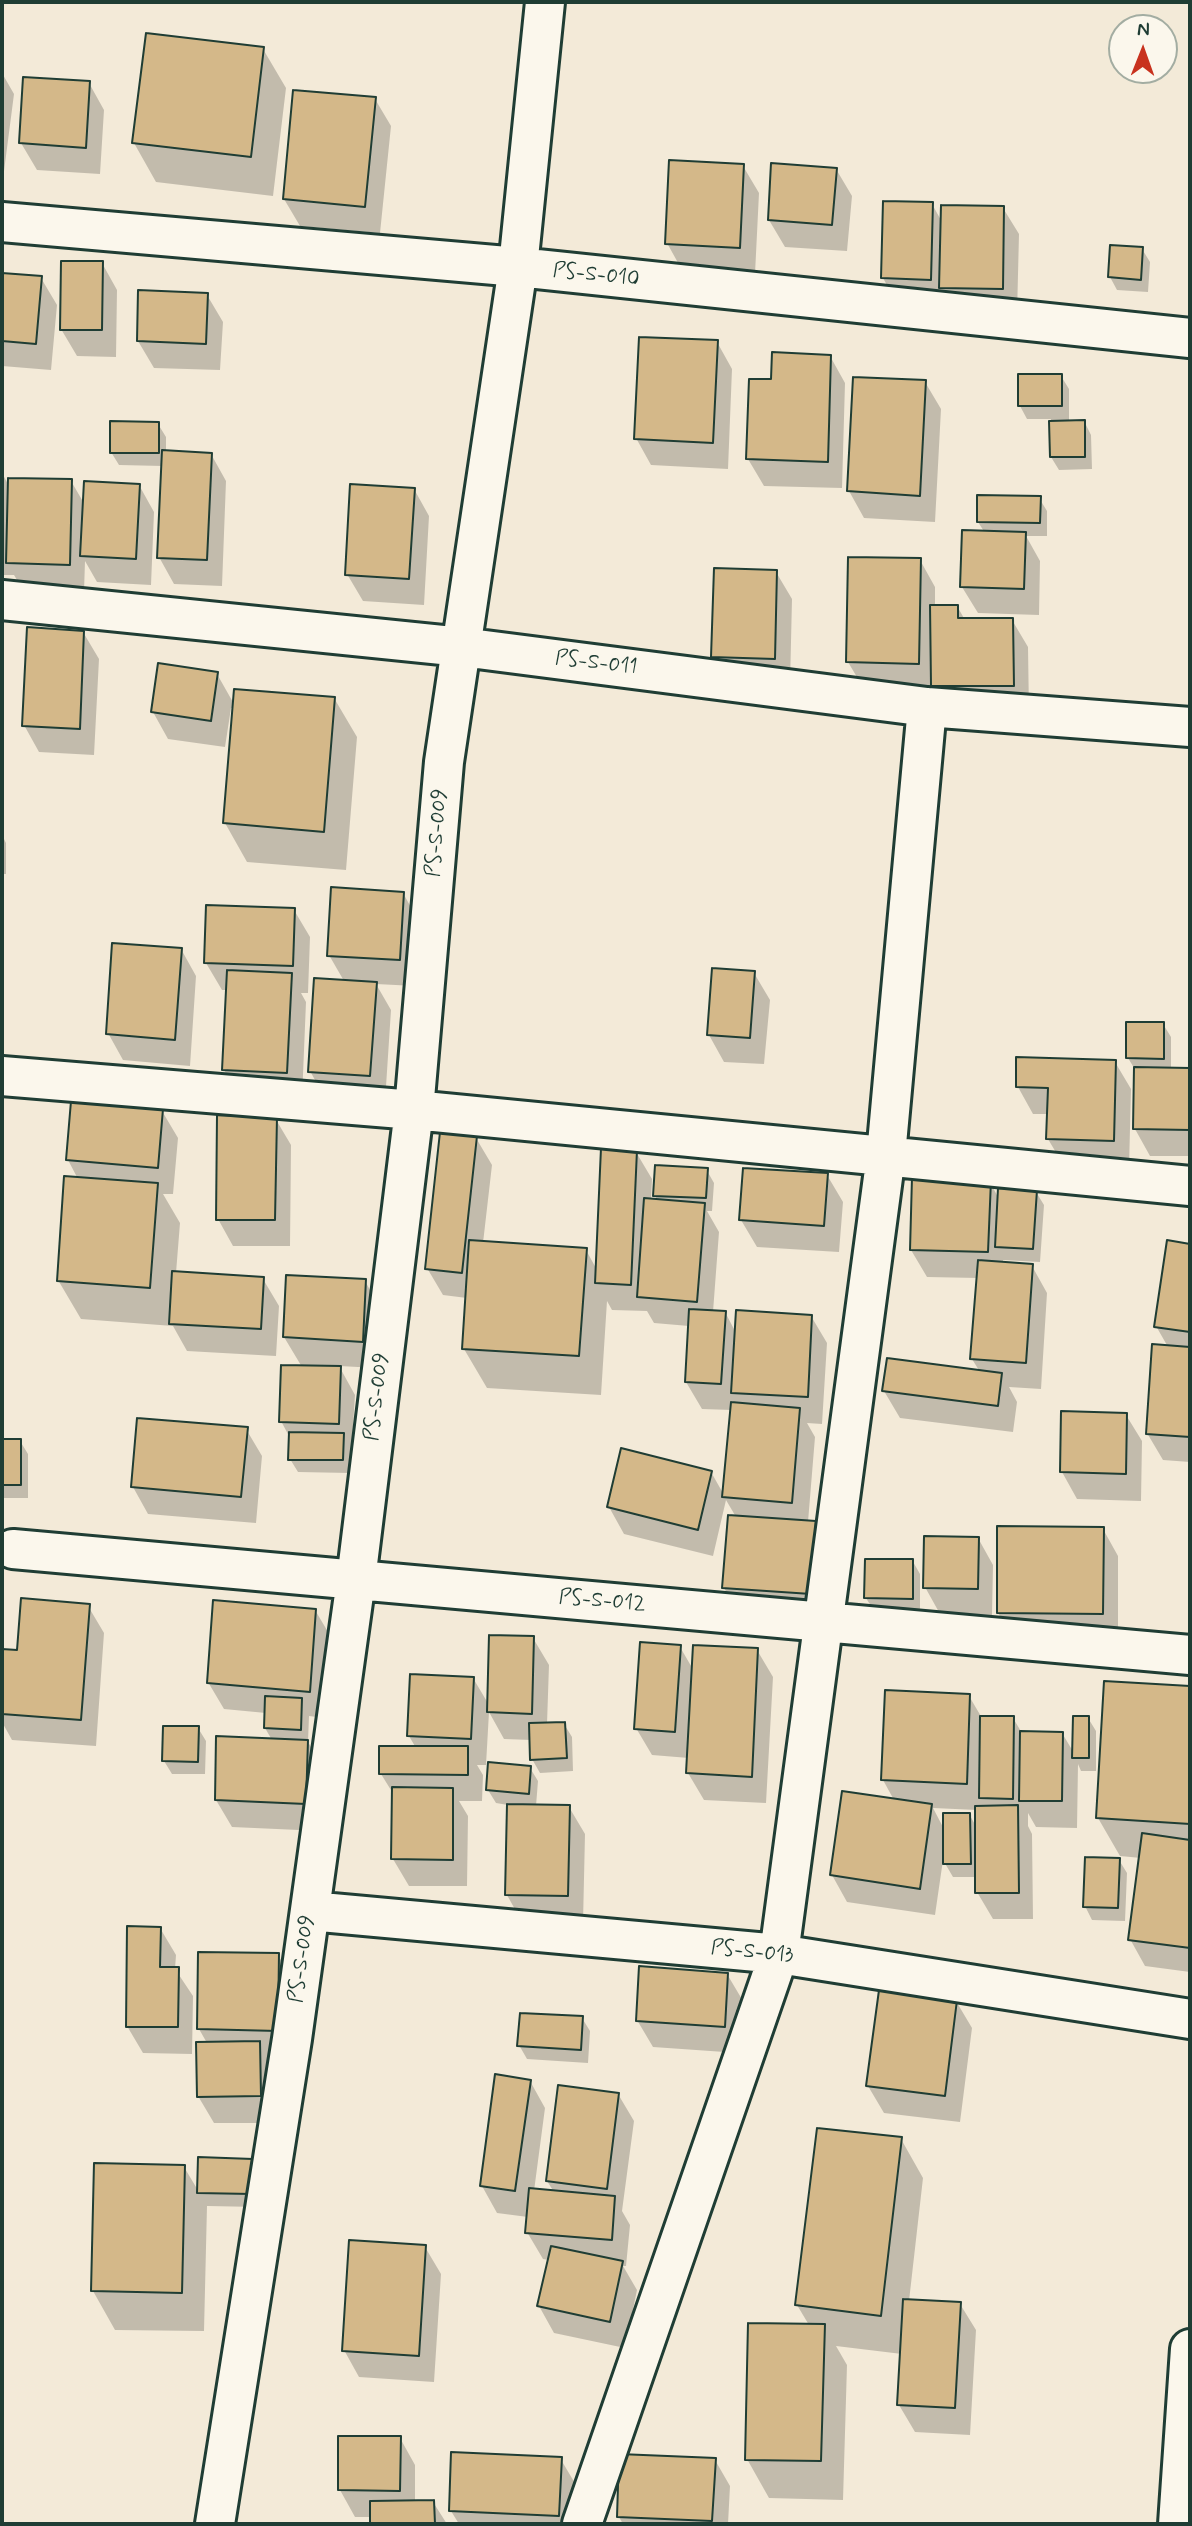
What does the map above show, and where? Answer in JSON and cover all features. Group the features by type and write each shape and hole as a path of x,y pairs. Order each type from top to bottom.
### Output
{"street":[{"name":"PS-S-009","path":"215,2524 310,1911 356,1580 414,1111 444,762 518,267 545,2"},
{"name":"PS-S-010","path":"2,222 518,267 1190,338"},
{"name":"PS-S-011","path":"2,600 463,647 927,707 1190,727"},
{"path":"582,2524 779,1954 886,1155 927,707"},
{"path":"2,1076 414,1111 1190,1186"},
{"name":"PS-S-012","path":"13,1549 1190,1655"},
{"name":"PS-S-013","path":"310,1911 779,1954 1190,2019"},
{"path":"1178,2524 1190,2349"}],"building":[{"path":"146,33 264,47 251,157 132,143"},
{"path":"23,77 90,81 86,148 19,143"},
{"path":"293,90 376,97 365,207 283,199"},
{"path":"669,160 744,164 740,248 665,244"},
{"path":"771,163 837,168 832,225 768,220"},
{"path":"883,201 933,202 931,280 881,278"},
{"path":"941,205 1004,206 1003,289 939,288"},
{"path":"1110,245 1143,247 1141,280 1108,277"},
{"path":"61,261 103,261 102,330 60,330"},
{"path":"2,273 42,276 36,344 2,341"},
{"path":"138,290 208,293 206,344 137,341"},
{"path":"639,337 718,340 713,443 634,439"},
{"path":"772,352 831,355 828,462 746,459 749,379 771,379"},
{"path":"1018,374 1062,374 1062,406 1018,406"},
{"path":"853,377 926,380 920,496 847,491"},
{"path":"1085,420 1085,457 1050,457 1049,421"},
{"path":"110,421 159,422 159,453 110,453"},
{"path":"162,450 212,453 207,560 157,558"},
{"path":"8,478 72,479 70,565 6,563"},
{"path":"84,481 140,484 136,559 80,556"},
{"path":"350,484 415,488 409,579 345,575"},
{"path":"977,495 1041,496 1040,523 977,522"},
{"path":"962,530 1026,532 1024,589 960,587"},
{"path":"848,557 921,558 919,664 846,662"},
{"path":"714,568 777,570 775,659 711,657"},
{"path":"930,605 958,605 958,618 1013,618 1014,686 931,686"},
{"path":"27,627 84,631 80,729 22,726"},
{"path":"158,663 218,672 211,721 151,712"},
{"path":"234,689 335,697 324,832 223,823"},
{"path":"331,887 404,892 400,960 327,956"},
{"path":"206,905 295,908 293,966 204,963"},
{"path":"112,943 182,948 175,1040 106,1034"},
{"path":"712,968 755,971 750,1038 707,1035"},
{"path":"227,970 292,973 287,1073 222,1070"},
{"path":"314,978 377,982 370,1076 308,1072"},
{"path":"1126,1022 1164,1022 1164,1059 1126,1058"},
{"path":"1016,1057 1116,1060 1114,1141 1046,1139 1048,1088 1016,1087"},
{"path":"1134,1067 1190,1068 1190,1130 1133,1129"},
{"path":"71,1101 163,1109 158,1168 66,1160"},
{"path":"217,1115 277,1117 275,1220 216,1220"},
{"path":"440,1132 477,1136 462,1273 425,1269"},
{"path":"601,1148 637,1150 631,1285 595,1283"},
{"path":"655,1165 708,1168 706,1198 653,1196"},
{"path":"743,1168 828,1173 824,1226 739,1220"},
{"path":"64,1176 158,1183 150,1288 57,1281"},
{"path":"912,1177 991,1180 988,1252 910,1250"},
{"path":"998,1188 1037,1190 1033,1249 995,1247"},
{"path":"644,1198 705,1203 697,1302 637,1297"},
{"path":"469,1240 587,1248 579,1356 462,1349"},
{"path":"1167,1240 1190,1244 1190,1332 1154,1327"},
{"path":"978,1260 1033,1264 1026,1363 970,1359"},
{"path":"172,1271 264,1277 261,1329 169,1324"},
{"path":"286,1275 366,1279 363,1342 283,1337"},
{"path":"689,1309 726,1311 721,1384 685,1382"},
{"path":"736,1310 812,1315 808,1397 731,1393"},
{"path":"1152,1344 1190,1347 1190,1437 1146,1434"},
{"path":"887,1358 1002,1373 998,1406 882,1391"},
{"path":"281,1365 341,1366 339,1424 279,1422"},
{"path":"731,1402 800,1408 792,1503 722,1497"},
{"path":"1061,1411 1127,1413 1126,1474 1060,1472"},
{"path":"137,1418 248,1427 241,1497 131,1487"},
{"path":"289,1432 344,1433 343,1460 288,1460"},
{"path":"2,1439 21,1439 21,1485 2,1485"},
{"path":"621,1448 712,1471 698,1530 607,1507"},
{"path":"728,1515 816,1521 811,1594 722,1588"},
{"path":"997,1526 1104,1527 1103,1614 997,1613"},
{"path":"924,1536 979,1537 978,1589 923,1588"},
{"path":"865,1559 913,1559 913,1599 864,1598"},
{"path":"21,1598 90,1604 81,1720 2,1714 2,1649 17,1650"},
{"path":"213,1600 316,1609 310,1692 207,1683"},
{"path":"489,1635 534,1636 532,1714 487,1712"},
{"path":"640,1642 681,1645 675,1732 634,1729"},
{"path":"693,1645 758,1648 752,1777 686,1773"},
{"path":"410,1674 474,1677 471,1739 407,1736"},
{"path":"1104,1681 1190,1686 1190,1824 1096,1818"},
{"path":"885,1690 970,1694 967,1784 881,1780"},
{"path":"265,1696 302,1698 301,1730 264,1728"},
{"path":"980,1716 1014,1716 1013,1799 979,1798"},
{"path":"1073,1716 1089,1716 1089,1758 1072,1758"},
{"path":"565,1722 567,1758 530,1760 529,1723"},
{"path":"163,1726 199,1726 198,1762 162,1761"},
{"path":"1020,1731 1063,1732 1062,1801 1019,1801"},
{"path":"216,1736 308,1740 306,1804 215,1800"},
{"path":"379,1746 468,1746 468,1775 379,1774"},
{"path":"488,1762 531,1766 529,1794 486,1790"},
{"path":"392,1787 453,1788 453,1860 391,1859"},
{"path":"842,1791 932,1804 920,1889 830,1875"},
{"path":"507,1804 570,1805 568,1896 505,1895"},
{"path":"1018,1805 1019,1893 975,1893 975,1806"},
{"path":"943,1813 970,1813 971,1864 943,1864"},
{"path":"1142,1833 1190,1840 1190,1948 1128,1940"},
{"path":"1085,1857 1120,1858 1118,1908 1083,1907"},
{"path":"127,1926 161,1927 160,1967 179,1967 178,2027 126,2027"},
{"path":"198,1952 279,1953 278,2031 197,2029"},
{"path":"639,1966 728,1973 725,2027 636,2021"},
{"path":"879,1990 957,2000 945,2096 866,2086"},
{"path":"520,2013 583,2016 581,2050 517,2046"},
{"path":"260,2041 261,2096 197,2097 196,2042"},
{"path":"495,2074 531,2080 515,2191 480,2186"},
{"path":"558,2085 619,2093 607,2189 546,2181"},
{"path":"817,2128 902,2137 881,2316 795,2305"},
{"path":"198,2157 253,2159 252,2194 197,2193"},
{"path":"94,2163 185,2165 182,2293 91,2291"},
{"path":"529,2188 615,2196 612,2240 525,2233"},
{"path":"349,2240 426,2245 419,2356 342,2351"},
{"path":"551,2246 623,2261 610,2322 537,2306"},
{"path":"903,2299 961,2302 955,2408 897,2405"},
{"path":"748,2323 825,2324 821,2461 745,2460"},
{"path":"338,2436 401,2436 400,2491 338,2490"},
{"path":"451,2452 562,2457 559,2516 449,2511"},
{"path":"619,2454 716,2458 712,2521 617,2517"},
{"path":"434,2500 435,2524 370,2524 370,2501"}]}
